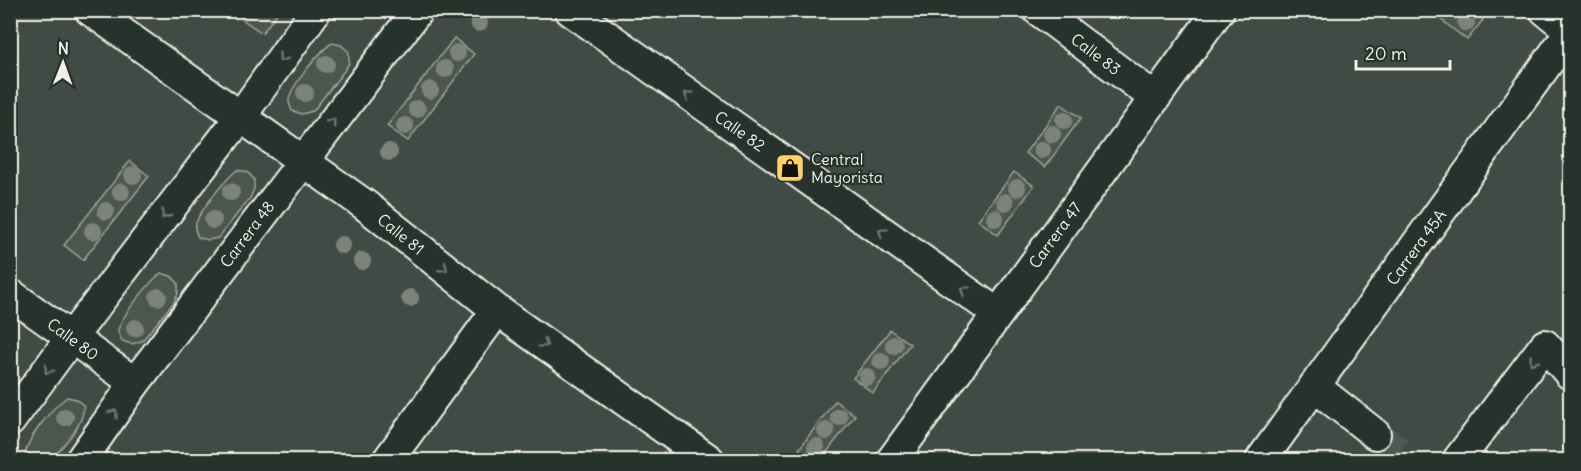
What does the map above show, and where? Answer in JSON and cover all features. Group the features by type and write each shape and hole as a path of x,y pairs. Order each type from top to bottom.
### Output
{"street":[{"name":"Calle 81","path":"90,10 365,205 496,310 709,460"},
{"path":"10,421 241,116 316,10"},
{"name":"Carrera 48","path":"81,460 135,383 418,10"},
{"name":"Calle 82","path":"570,10 998,314"},
{"name":"Calle 83","path":"1038,10 1155,98"},
{"name":"Carrera 47","path":"892,460 1219,10"},
{"path":"1545,10 1570,31"},
{"name":"Carrera 45A","path":"1261,460 1570,31"},
{"name":"Calle 80","path":"10,294 135,383"},
{"path":"388,460 496,310"},
{"path":"1458,460 1545,345 1570,374"},
{"path":"1314,387 1375,434"}],"shaded area":[{"name":"Central Mayorista","path":"10,11 1570,11 1570,325 1563,336 1570,344 1570,460 11,460"},
{"path":"248,11 279,11 262,33 242,19"},
{"path":"1430,11 1470,11 1483,20 1467,40"},
{"path":"454,38 474,54 408,141 387,126"},
{"path":"332,43 341,45 349,52 349,63 313,111 302,114 292,111 289,104 290,95 299,79 313,61"},
{"path":"1061,104 1081,118 1045,167 1025,153"},
{"path":"130,161 149,176 83,260 64,245"},
{"path":"237,170 247,172 254,179 254,189 250,198 218,238 208,240 198,237 195,228 200,215 219,188"},
{"path":"1014,172 1034,186 998,235 978,220"},
{"path":"161,273 171,276 178,283 178,293 174,302 142,341 132,344 122,341 118,332 123,318"},
{"path":"890,330 910,344 873,393 853,378"},
{"path":"67,397 76,399 84,406 77,428 51,460 26,460 28,445 33,436 47,417"},
{"path":"835,401 855,415 821,460 814,460 799,449"}],"tunnel":[{"path":"1375,434 1411,460"}],"place":[{"name":"Central Mayorista","path":"790,168"}]}
